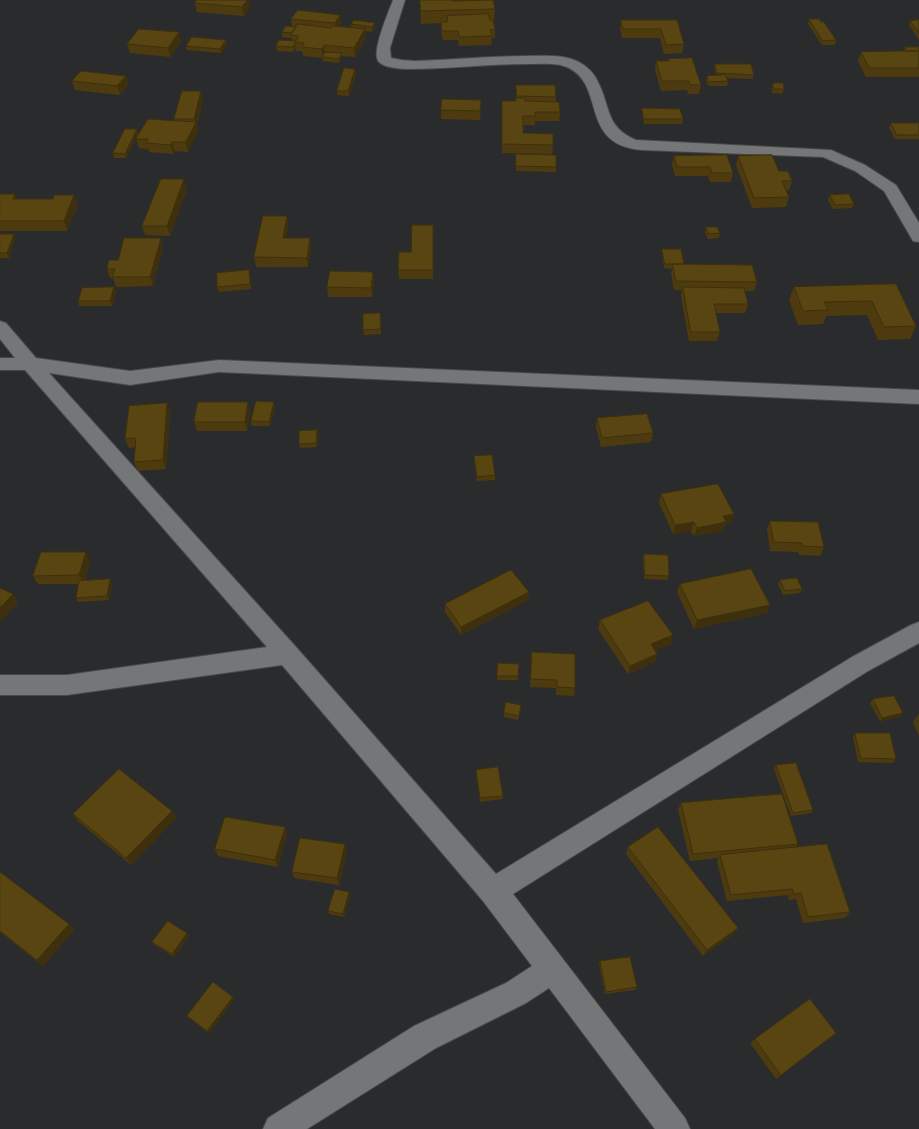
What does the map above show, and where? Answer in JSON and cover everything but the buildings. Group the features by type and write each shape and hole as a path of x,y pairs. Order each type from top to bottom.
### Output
{"street":[{"path":"399,0 383,48 384,60 392,64 415,65 499,60 550,60 574,65 588,74 609,130 619,139 630,144 652,146 826,153 860,168 890,188 919,237"},
{"path":"0,327 30,364 288,654 493,891 674,1129"},
{"path":"0,364 30,364 130,378 219,366 919,397"},
{"path":"493,891 860,664 919,632"},
{"path":"0,685 67,685 288,654"},
{"path":"279,1129 425,1037 516,993 552,970"}]}
